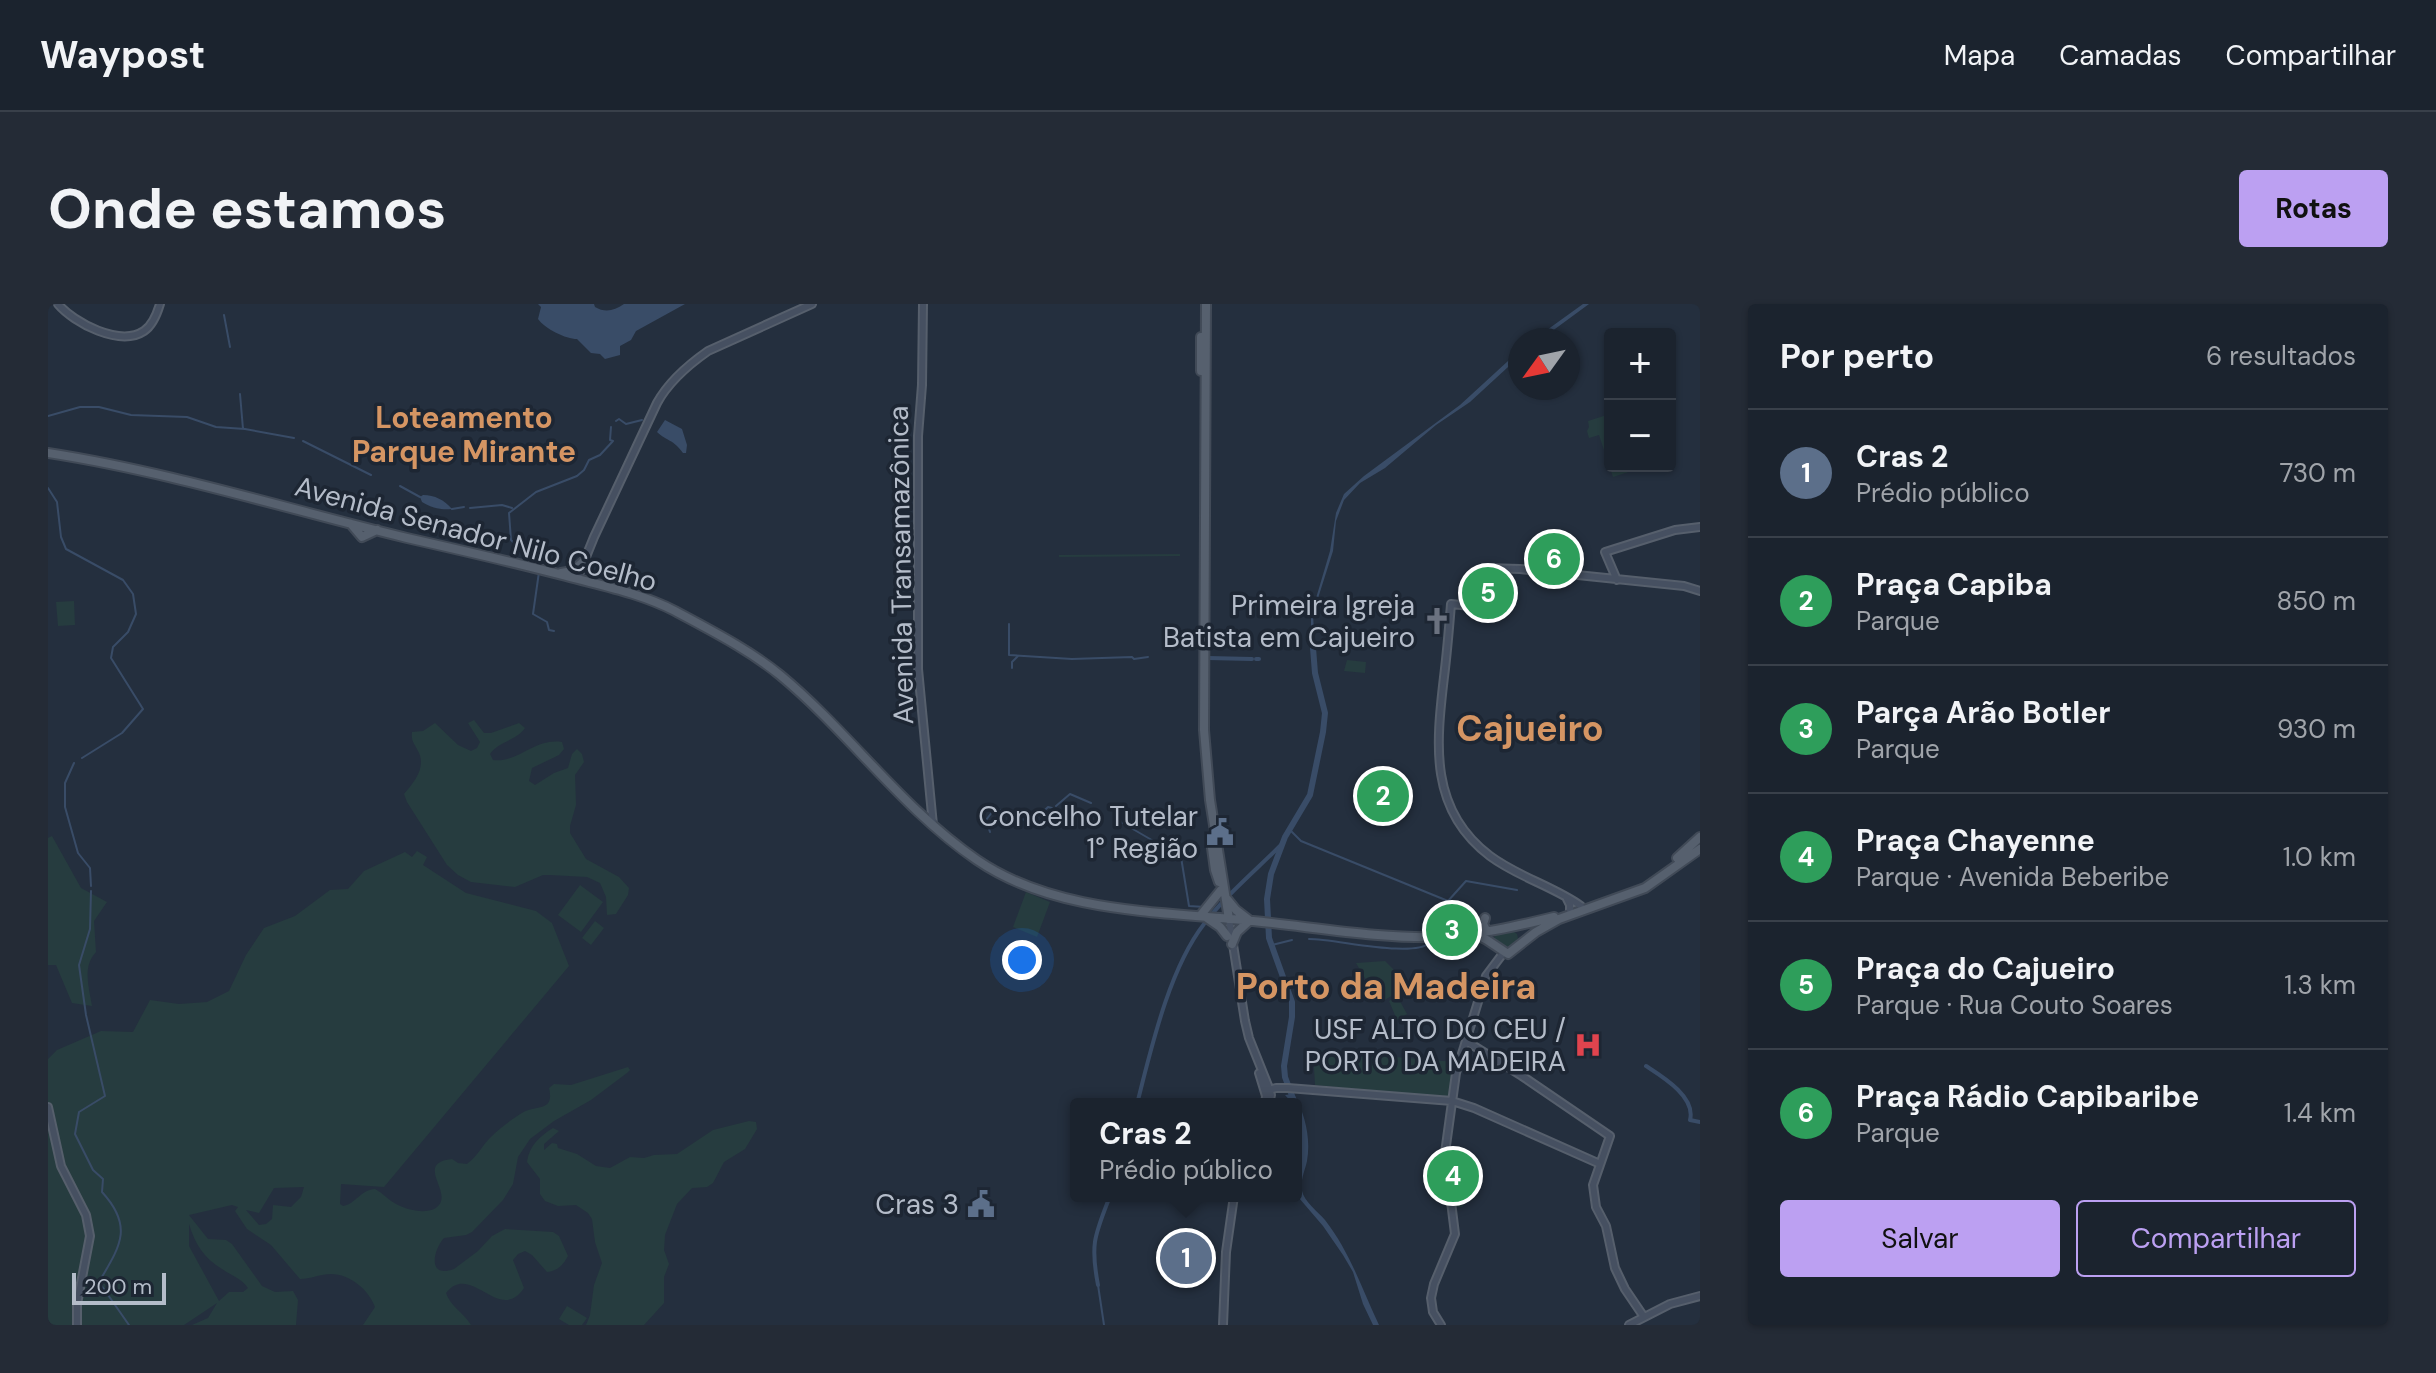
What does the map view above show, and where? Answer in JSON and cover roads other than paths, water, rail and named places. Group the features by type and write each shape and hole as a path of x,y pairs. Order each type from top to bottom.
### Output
{"main road":[{"path":"1204,304 1200,697 1203,770 1209,826 1216,855"},
{"path":"1204,304 1204,730 1216,855 1226,919"},
{"name":"Avenida Senador Nilo Coelho","path":"48,453 138,469 553,572 636,594 672,609 765,664 801,693 933,825 980,862 1033,889 1075,901 1204,917 1441,937 1554,917"},
{"path":"553,572 570,572 584,561 586,573 595,583"},
{"path":"1472,933 1506,953 1554,917 1647,884 1700,837"},
{"path":"1521,941 1572,913 1645,888 1700,849"},
{"path":"1223,897 1253,921 1230,940 1204,917 1223,897"},
{"path":"1485,918 1483,924 1486,930"},
{"path":"1441,937 1445,930 1442,923"},
{"path":"1492,942 1492,935 1502,928 1514,930 1521,941"}],"street":[{"path":"58,304 76,321 126,336 147,328 160,304"},
{"path":"577,579 657,403 670,384 708,351 812,304"},
{"name":"Avenida Transamazônica","path":"923,304 918,436 918,669 933,825"},
{"path":"1617,580 1605,552 1675,530 1700,527"},
{"path":"1581,906 1483,851 1461,825 1449,802 1440,776 1437,751 1451,604 1500,609 1485,569 1520,569 1684,586 1700,591"},
{"path":"1567,899 1570,910"},
{"path":"1226,919 1249,1038 1267,1098"},
{"path":"1441,1325 1433,1312 1431,1298 1455,1234 1445,1166 1456,1073 1479,998 1490,975 1506,953"},
{"path":"1466,1041 1610,1136 1593,1185 1597,1211 1606,1226 1618,1276 1644,1317"},
{"path":"1267,1090 1284,1088 1452,1101 1600,1164"},
{"path":"48,1107 61,1166 86,1215 90,1236 77,1304 77,1325"},
{"path":"1225,1325 1226,1252 1233,1202"},
{"path":"1225,1325 1234,1202"},
{"path":"1629,1325 1670,1304 1700,1296"}],"water":[{"path":"538,304 594,304 606,311 624,304 685,304 636,331 631,340 620,346 620,355 605,359 600,354 591,353 577,339 546,326 538,319 541,307"},
{"path":"1583,304 1589,304 1556,328 1550,328"},
{"path":"1508,361 1508,367 1470,402 1436,425 1385,468 1360,483 1344,500 1336,521 1333,551 1313,614 1315,650 1314,656 1311,656 1311,615 1330,551 1336,513 1344,494 1460,405"},
{"path":"665,420 682,429 686,453 657,432"},
{"path":"420,497 439,499 452,509 426,504"},
{"path":"1302,1113 1308,1135 1302,1183"},
{"path":"1302,1191 1342,1245 1379,1325 1373,1325 1353,1272 1323,1226 1302,1202"}],"waterway":[{"path":"224,315 230,347"},
{"path":"240,394 243,429"},
{"path":"48,416 80,407 99,407 131,415 187,417 216,427 294,438"},
{"path":"616,421 619,419 626,424 642,420"},
{"path":"539,562 511,540 509,513 536,492 577,476 589,460 600,455 613,441 610,440 611,427"},
{"path":"303,441 371,475"},
{"path":"400,486 420,497"},
{"path":"48,488 57,502 61,537 66,549 123,580 133,594 136,614 128,632 113,647 111,658 143,709 122,733 82,758"},
{"path":"470,508 502,505 512,508"},
{"path":"452,509 464,507"},
{"path":"539,572 533,614 547,622 549,630 554,631"},
{"path":"1009,624 1009,655 1072,659 1148,657"},
{"path":"1293,1098 1284,1066 1292,1002 1269,938 1267,899 1271,874 1285,837 1310,795 1323,732 1325,713 1315,673 1313,648"},
{"path":"1012,668 1012,662 1018,656"},
{"path":"1208,658 1252,659"},
{"path":"74,763 65,783 65,807 78,853 90,868 91,886"},
{"path":"1056,806 1070,794 1091,803"},
{"path":"1009,813 1031,823 1048,807 1052,808"},
{"path":"990,832 986,820 993,811 1004,810"},
{"path":"1119,821 1181,857 1189,906 1205,907"},
{"path":"1289,829 1301,841 1448,901 1466,881 1517,890"},
{"path":"1138,1098 1171,986 1192,942 1222,903 1282,844"},
{"path":"91,891 90,929 79,965 86,1015 105,1096 79,1112 75,1134 93,1170 103,1179 102,1192 112,1204 121,1226 118,1247 99,1282 129,1325"},
{"path":"1309,939 1407,949 1430,943"},
{"path":"1272,945 1292,940"},
{"path":"1646,1066 1677,1088 1688,1103 1690,1120 1700,1122"},
{"path":"1098,1285 1095,1239 1108,1202"},
{"path":"1098,1285 1104,1325"}],"place":[{"name":"Praça Rádio Capibaribe","path":"1554,559"},
{"name":"Praça do Cajueiro","path":"1488,593"},
{"name":"Primeira Igreja Batista em Cajueiro","path":"1437,621"},
{"name":"Praça Capiba","path":"1383,796"},
{"name":"Concelho Tutelar 1° Região","path":"1220,832"},
{"name":"Parça Arão Botler","path":"1452,930"},
{"name":"USF ALTO DO CEU / PORTO DA MADEIRA","path":"1588,1045"},
{"name":"Praça Chayenne","path":"1453,1176"},
{"name":"Cras 3","path":"981,1204"},
{"name":"Cras 2","path":"1186,1258"}],"district":[{"name":"Loteamento Parque Mirante","path":"464,434"},
{"name":"Cajueiro","path":"1530,728"},
{"name":"Porto da Madeira","path":"1386,986"}]}
